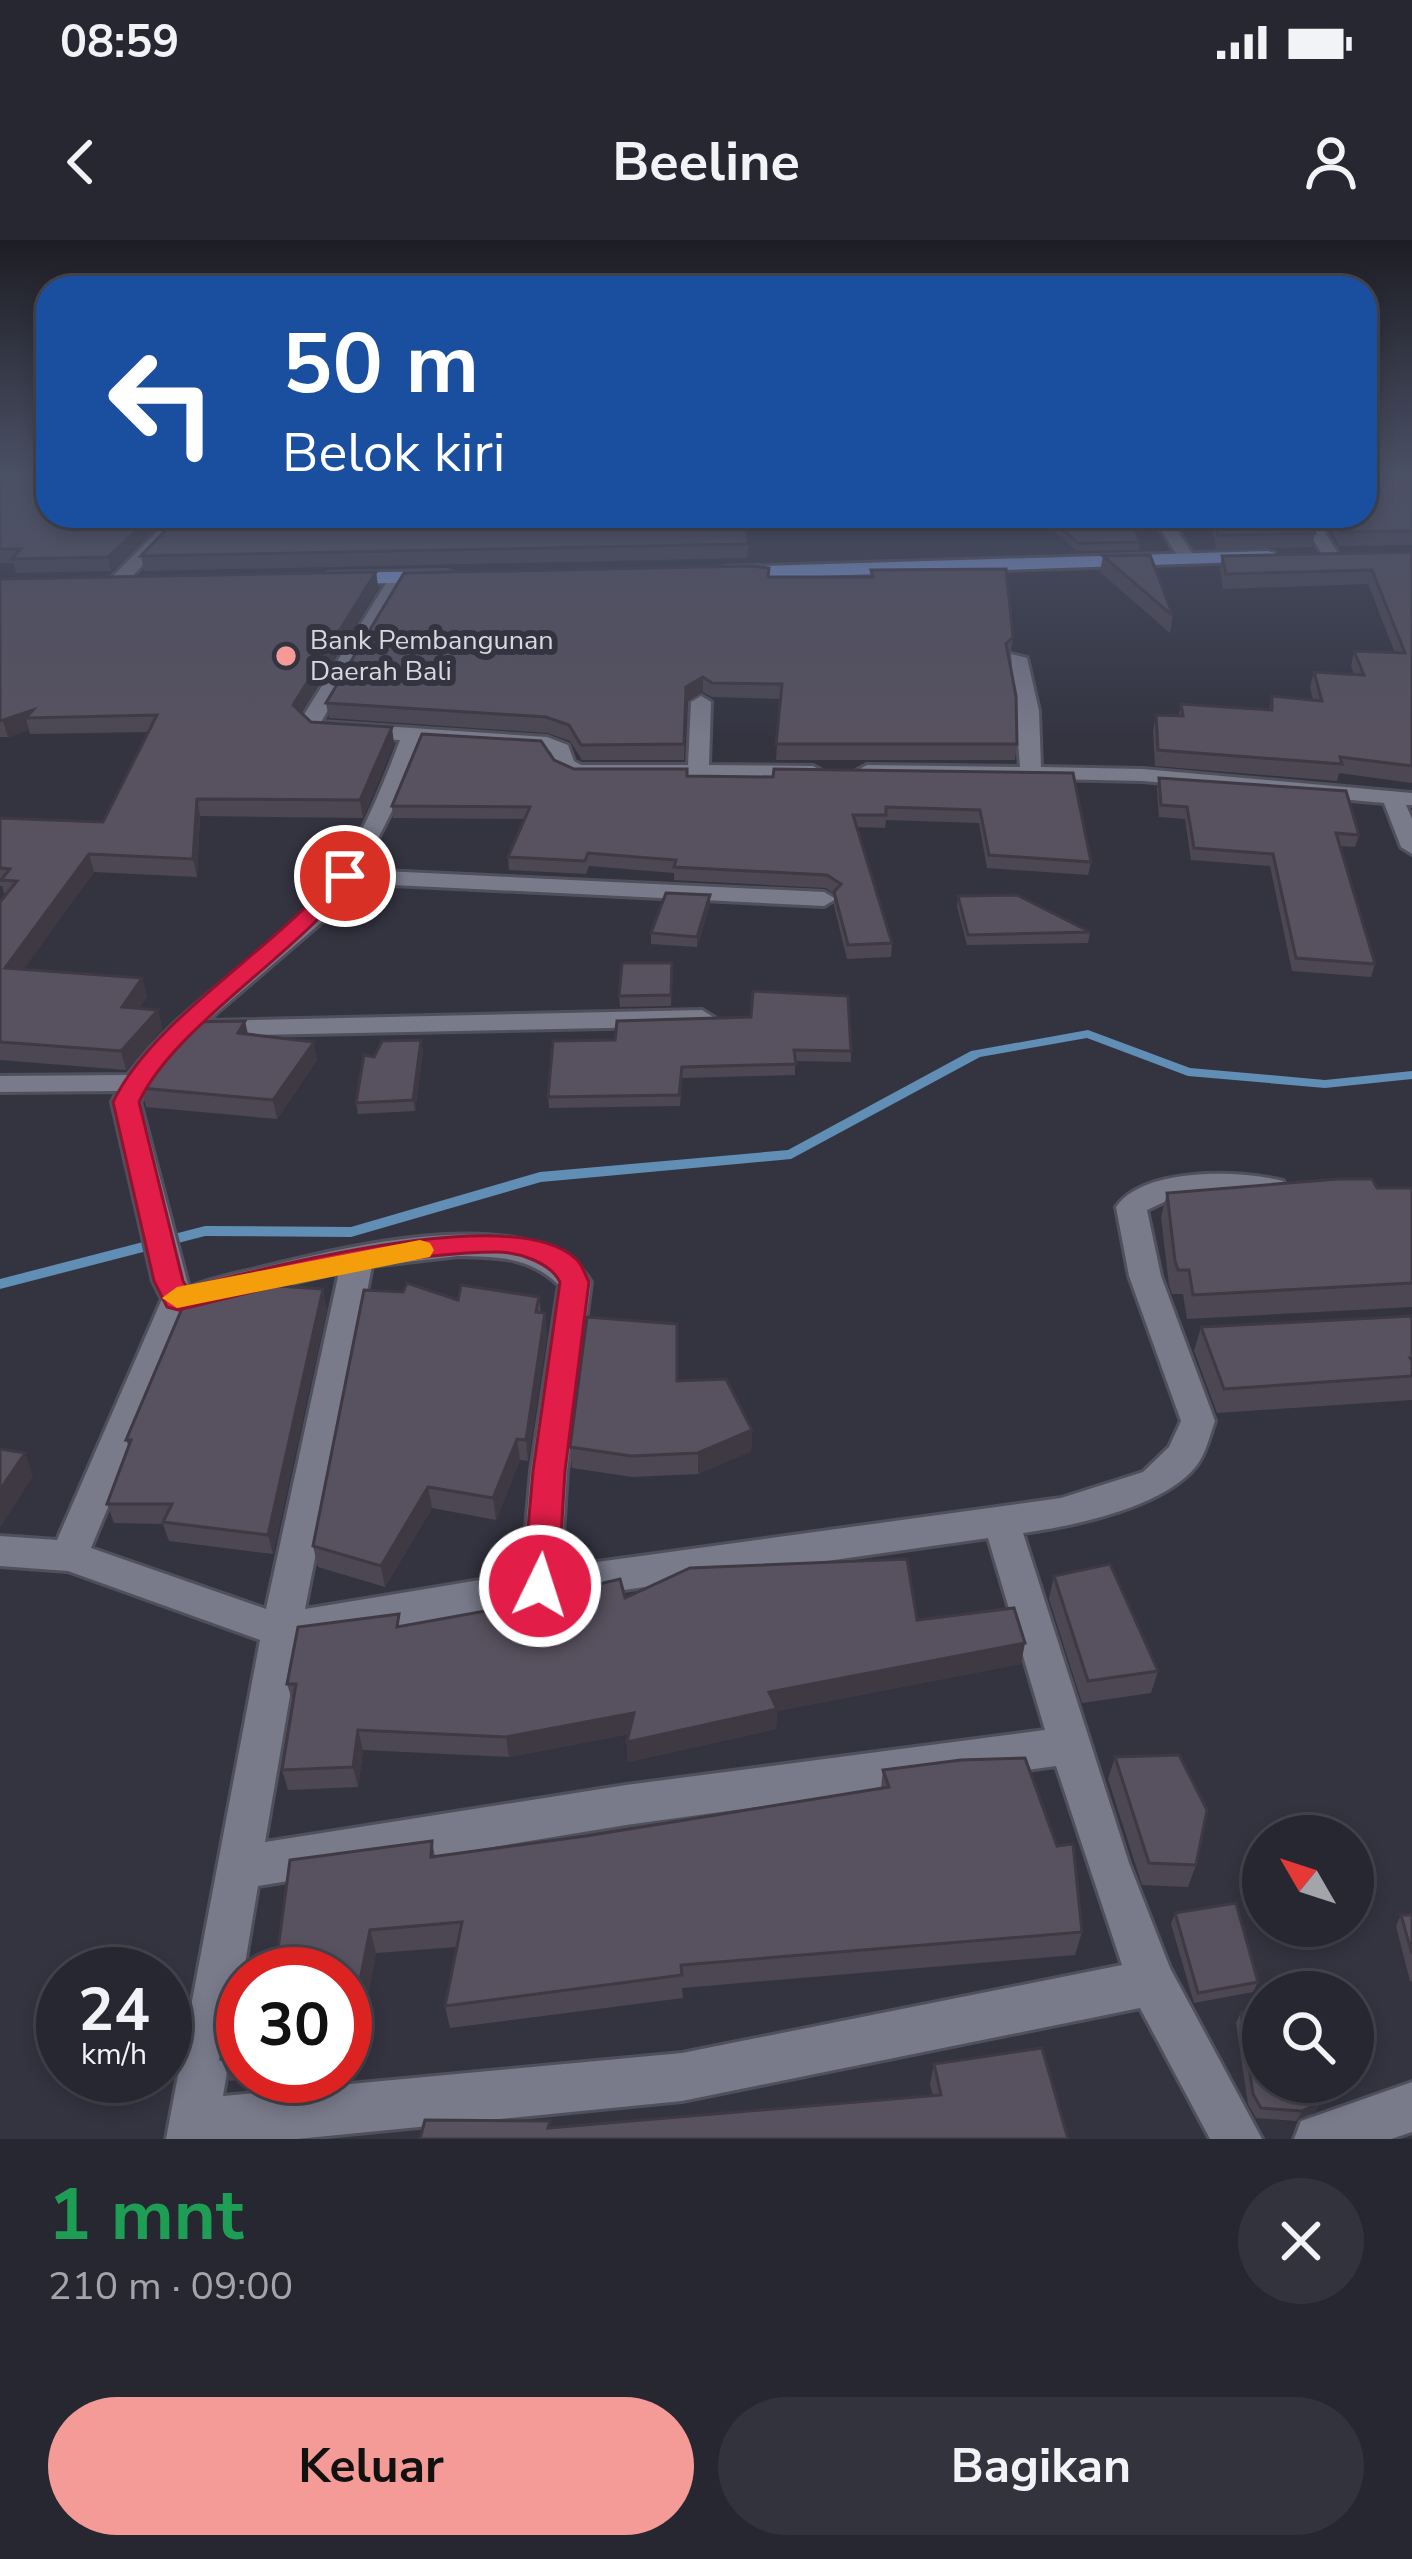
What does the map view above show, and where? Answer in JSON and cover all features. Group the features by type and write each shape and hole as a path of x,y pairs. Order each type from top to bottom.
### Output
{"highway":[{"path":"699,573 1089,563"},
{"path":"304,579 467,576"},
{"path":"93,583 140,582"}],"street":[{"path":"116,583 136,563"},
{"path":"398,577 310,721 314,728 413,731 556,745 564,764 577,771 1031,770 1261,783 1402,798 1412,847"},
{"path":"1018,658 1029,711 1031,770"},
{"path":"698,773 701,702"},
{"path":"69,1556 173,1290 126,1102 135,1083 186,1028 313,917 345,876 366,842 413,731"},
{"path":"345,876 824,899"},
{"path":"186,1028 702,1018"},
{"path":"0,1084 135,1083"},
{"path":"0,1551 69,1556 280,1630 540,1586 1002,1524 1110,1500 1156,1482 1184,1455 1198,1421 1145,1276 1131,1207 1142,1193 1169,1187 1301,1189"},
{"path":"173,1290 358,1259 500,1242 539,1251 566,1265 575,1282 549,1471 540,1586"},
{"path":"358,1259 319,1426 280,1630 192,2131 682,2078 1152,1982"},
{"path":"1167,1336 1213,1334"},
{"path":"1002,1524 1107,1863 1152,1982 1237,2139"},
{"path":"238,1868 626,1805 1072,1744"},
{"path":"1319,2139 1412,2107"}],"building":[{"path":"1111,563 1153,563 1173,616"},
{"path":"1223,563 1412,563 1412,766 1340,757 1342,764 1158,750 1156,715 1183,716 1181,704 1272,710 1272,696 1322,701 1314,672 1364,675 1354,651 1405,653 1372,570 1226,574"},
{"path":"769,568 768,577 1006,569 1013,637 1006,644 1016,696 1017,744 776,744 782,684 712,683 703,677 686,687 684,744 581,745 569,725 546,717 326,703 404,573"},
{"path":"376,572 293,705 311,722 392,727 360,800 197,799 193,859 89,854 5,968 142,978 122,1007 158,1010 121,1051 0,1042 0,902 17,881 1,880 10,869 0,868 0,818 103,822 157,715 26,718 33,710 0,721 0,579"},
{"path":"422,734 541,741 554,760 574,769 687,769 687,776 773,777 774,769 1073,773 1091,862 989,855 980,810 886,807 886,815 853,815 892,943 848,945 834,892 841,884 827,875 674,867 676,860 588,853 585,861 508,857 530,807 392,806"},
{"path":"1159,778 1346,791 1359,835 1336,833 1375,964 1296,958 1273,854 1194,848 1187,807 1161,805"},
{"path":"666,893 710,895 697,937 651,933"},
{"path":"1017,895 1090,932 968,935 958,896"},
{"path":"622,963 672,963 671,995 619,996"},
{"path":"753,991 848,996 851,1051 794,1050 796,1064 682,1067 679,1095 548,1097 553,1041 615,1040 617,1021 751,1017"},
{"path":"245,1021 238,1033 314,1042 273,1100 141,1088 189,1022"},
{"path":"421,1040 413,1100 356,1103 364,1055 374,1057 382,1041"},
{"path":"1372,1179 1377,1188 1412,1188 1412,1283 1193,1295 1189,1270 1178,1270 1175,1261 1167,1193"},
{"path":"407,1283 458,1300 461,1285 539,1297 536,1312 545,1313 526,1440 517,1439 493,1498 428,1487 381,1566 313,1546 364,1290 403,1292"},
{"path":"246,1284 323,1289 268,1535 163,1522 172,1504 107,1504 131,1440 126,1440 189,1292"},
{"path":"1412,1316 1412,1376 1224,1389 1201,1327"},
{"path":"587,1317 677,1324 677,1381 726,1379 752,1430 698,1453 631,1456 570,1447"},
{"path":"0,1449 25,1453 0,1490"},
{"path":"907,1559 917,1620 1014,1608 1025,1643 769,1692 777,1709 627,1742 634,1713 506,1737 358,1730 353,1767 282,1770 296,1684 287,1684 298,1627 399,1614 397,1627 491,1610 555,1608 557,1594 620,1579 625,1598 690,1568"},
{"path":"1110,1564 1158,1671 1088,1681 1054,1576"},
{"path":"1179,1755 1207,1810 1196,1865 1149,1863 1115,1757"},
{"path":"1025,1758 1057,1846 1073,1844 1082,1932 681,1965 682,1975 445,2006 462,1922 370,1930 367,1947 278,1947 290,1860 432,1841 431,1857 586,1836 889,1787 883,1770"},
{"path":"1236,1903 1242,1947 1248,1947 1255,1971 1242,1971 1242,1985 1198,1993 1175,1913"},
{"path":"1401,1915 1412,1915 1412,1954"},
{"path":"1042,2048 1068,2139 420,2139 425,2120 550,2121 548,2128 941,2095 934,2064"},
{"path":"1258,2103 1318,2103 1302,2111 1261,2108"}],"waterway":[{"path":"0,1284 205,1231 351,1232 540,1177 791,1154 976,1054 1088,1034 1188,1072 1325,1084 1412,1075"}],"slow traffic":[{"path":"177,1298 420,1250"}],"place":[{"name":"Bank Pembangunan Daerah Bali","path":"286,656"}],"route":[{"path":"345,876 313,917 186,1028 135,1083 126,1102 169,1281 178,1299 358,1259 500,1242 539,1251 566,1265 575,1282 549,1471 540,1586"}]}
